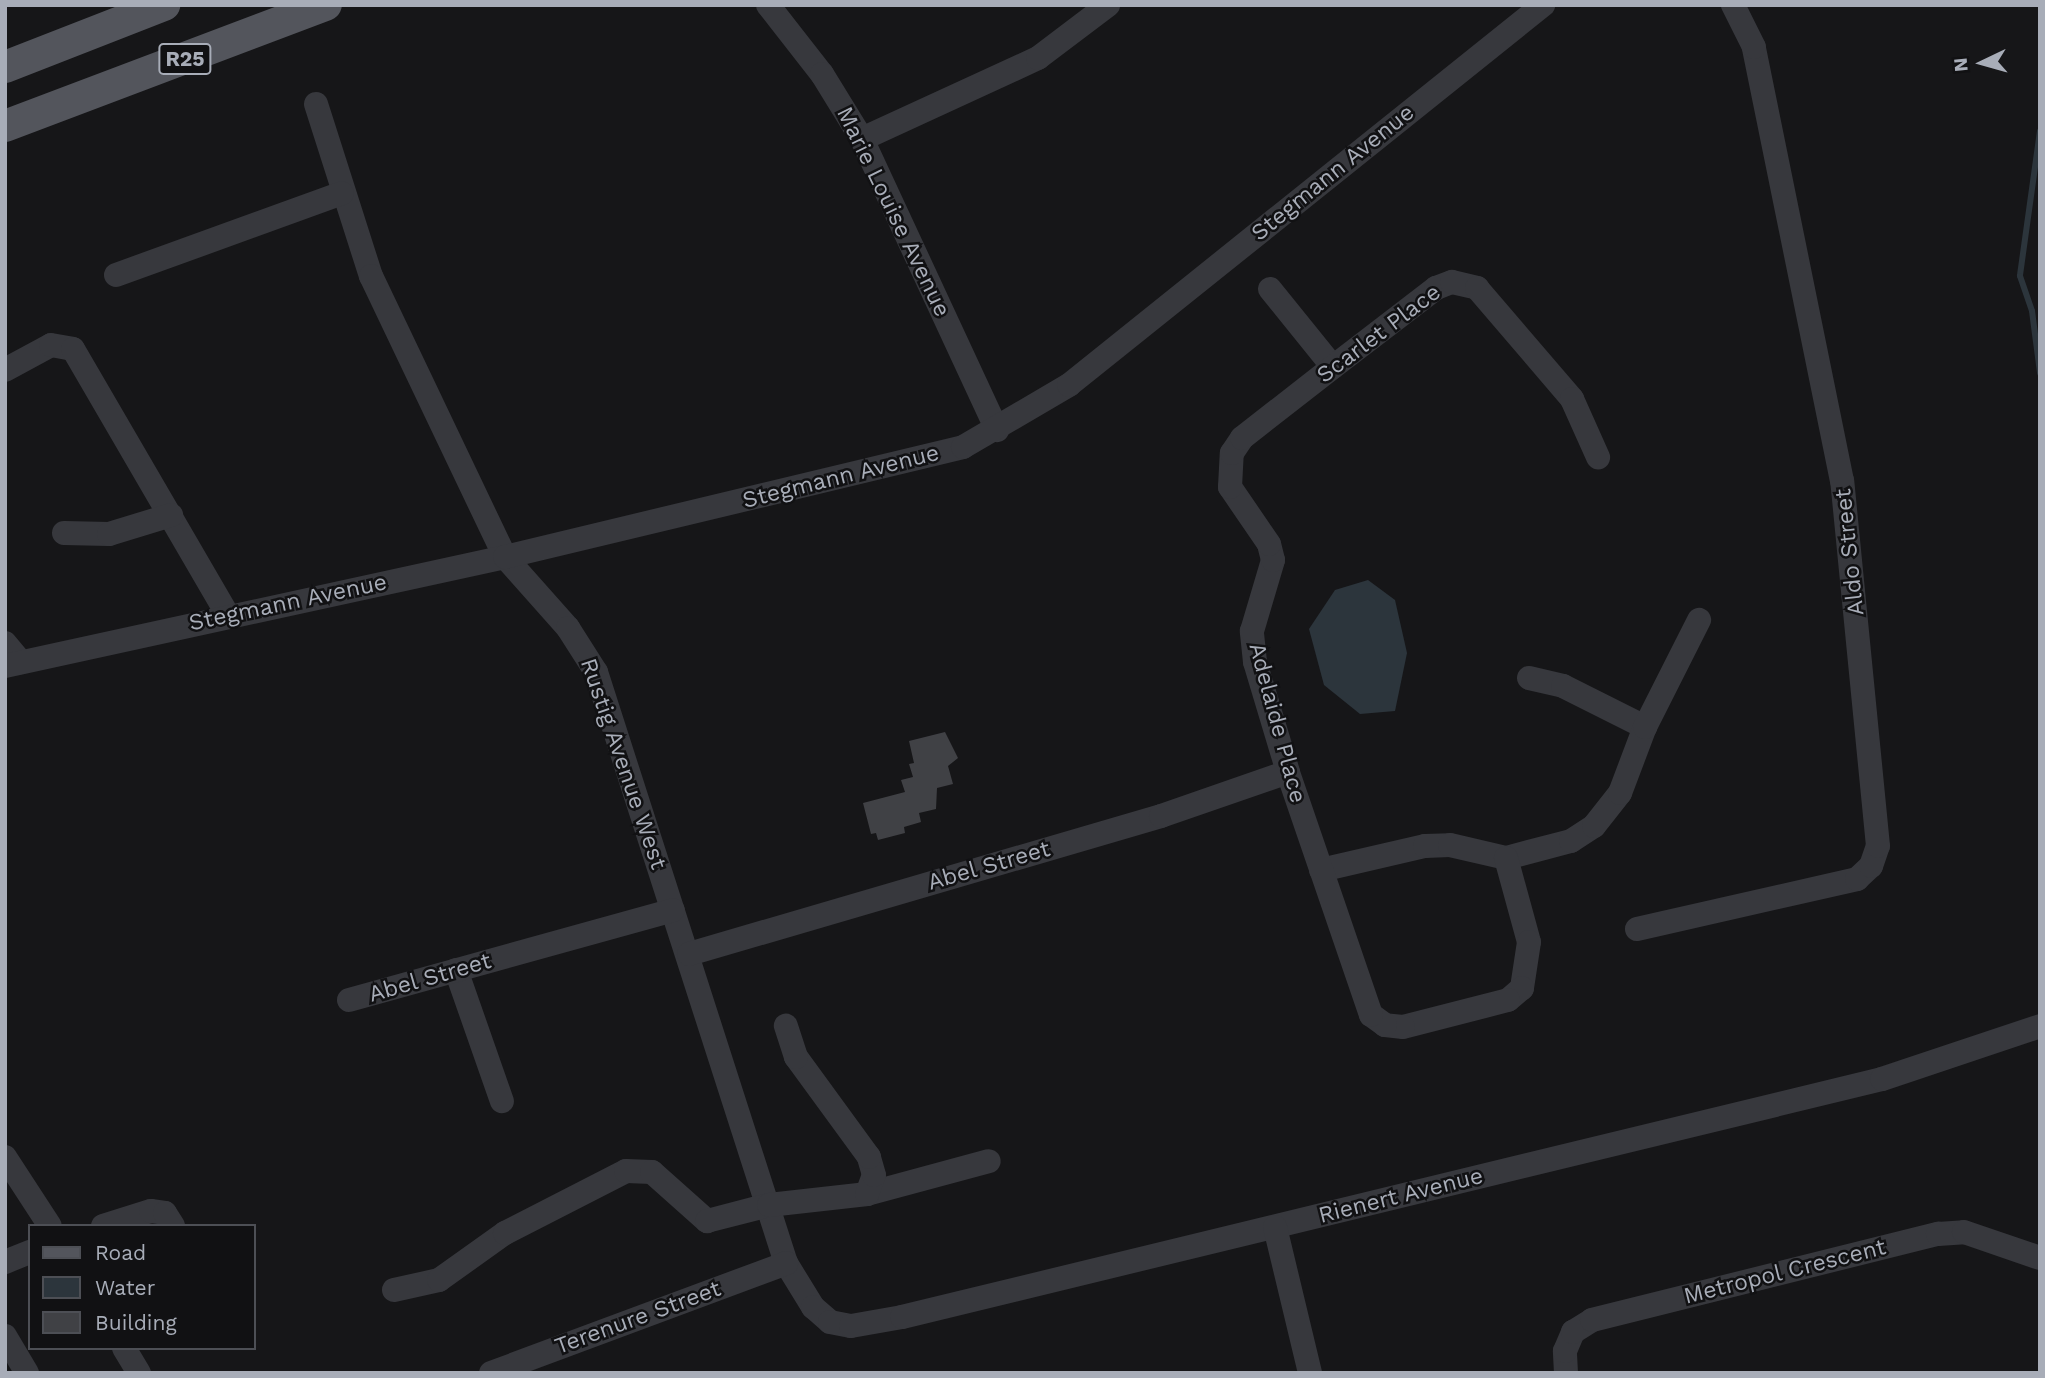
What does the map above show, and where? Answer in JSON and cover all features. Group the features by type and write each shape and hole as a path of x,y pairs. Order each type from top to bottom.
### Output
{"main road":[{"name":"R25","path":"5,67 164,5"},
{"name":"R25","path":"5,126 326,5"}],"street":[{"name":"Marie Louise Avenue","path":"768,5 822,74 862,139 997,430"},
{"path":"862,139 1038,58 1108,5"},
{"name":"Stegmann Avenue","path":"13,664 228,615 505,557 962,447 997,430 1069,385 1543,5"},
{"name":"Aldo Street","path":"1637,929 1857,879 1871,866 1878,846 1842,481 1754,47 1733,5"},
{"name":"Rustig Avenue West","path":"316,104 342,193 371,276 505,557 575,638 596,672 689,954 786,1263"},
{"path":"116,275 342,193"},
{"name":"Scarlet Place","path":"1271,577 1269,544 1230,487 1232,453 1242,438 1436,288 1465,284 1477,288 1572,399 1598,457"},
{"path":"1270,289 1333,368"},
{"path":"5,370 51,345 73,349 228,615"},
{"path":"64,533 108,534 171,515"},
{"name":"Adelaide Place","path":"1271,577 1252,647 1288,772 1371,1015 1385,1025 1403,1027 1508,1000 1522,988 1528,942 1506,858"},
{"path":"1321,870 1426,846 1450,845 1506,858 1571,841 1594,826 1620,793 1644,726 1699,620"},
{"path":"5,643 13,664"},
{"path":"1529,678 1563,686 1644,726"},
{"name":"Abel Street","path":"689,954 1161,816 1288,772"},
{"name":"Abel Street","path":"349,1000 673,910"},
{"path":"456,970 502,1101"},
{"path":"786,1026 796,1057 869,1157 874,1175 867,1194"},
{"name":"Rienert Avenue","path":"786,1263 813,1307 830,1322 851,1326 1275,1227 1882,1079 2040,1026"},
{"path":"5,1157 49,1224"},
{"path":"394,1290 439,1280 505,1233 626,1171 652,1172 707,1221 769,1205 867,1194 989,1161"},
{"path":"109,1224 151,1211 165,1213 172,1224"},
{"path":"1275,1227 1310,1373"},
{"name":"Metropol Crescent","path":"1566,1373 1565,1351 1573,1332 1592,1320 1938,1234 1964,1232 2040,1258"},
{"path":"5,1262 28,1253"},
{"name":"Terenure Street","path":"491,1373 786,1263"},
{"path":"5,1336 27,1373"},
{"path":"125,1350 139,1373"}],"water":[{"path":"1368,580 1395,600 1407,653 1395,711 1360,714 1324,685 1309,629 1335,590"}],"building":[{"path":"945,732 958,758 948,766 953,784 937,788 936,809 919,813 921,822 904,827 905,833 878,840 876,833 871,834 863,803 905,792 901,780 913,777 909,764 914,763 909,741"}],"waterway":[{"path":"2040,131 2020,276 2032,311 2040,373"}]}
